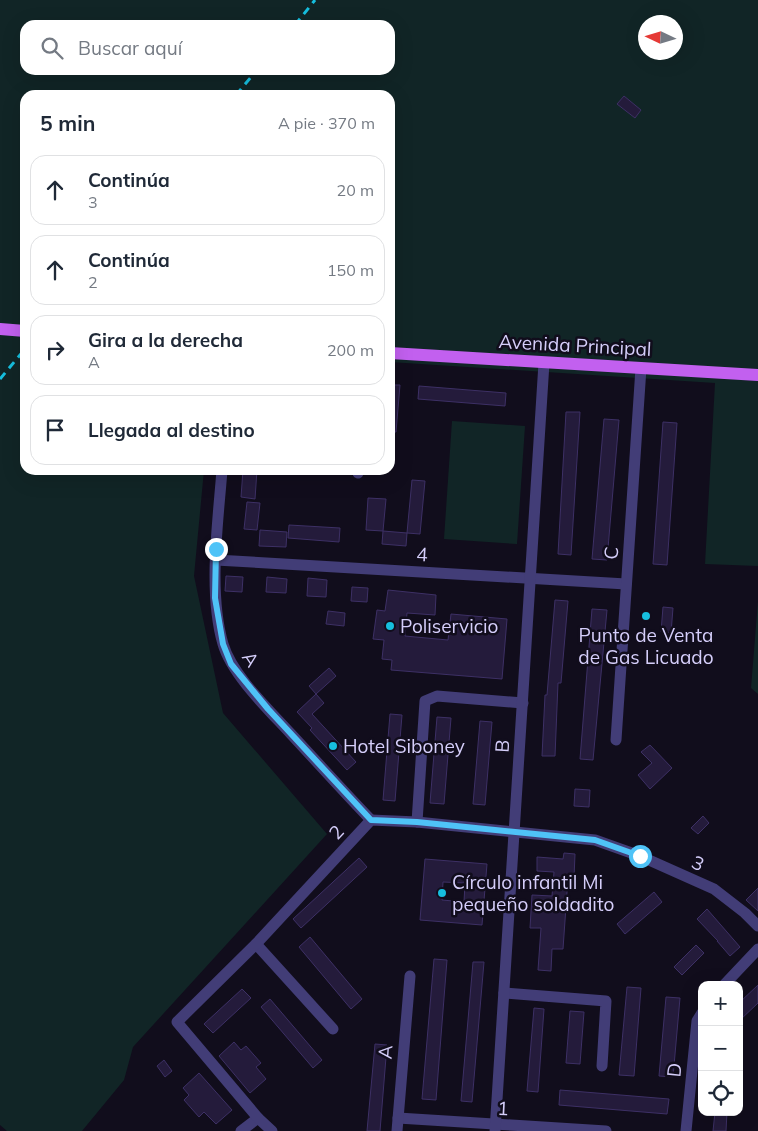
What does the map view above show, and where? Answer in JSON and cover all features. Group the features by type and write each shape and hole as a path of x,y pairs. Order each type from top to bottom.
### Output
{"main road":[{"path":"0,329 20,331"},
{"name":"Avenida Principal","path":"395,353 758,375"}],"street":[{"name":"B","path":"496,1128 544,363"},
{"name":"C","path":"616,740 641,368"},
{"name":"A","path":"222,475 215,598 223,644 231,664 268,709 371,820"},
{"name":"4","path":"216,560 626,584"},
{"path":"417,822 424,701 437,696 522,703"},
{"name":"2","path":"258,1118 177,1022 256,944 371,820 417,822 595,840 615,847"},
{"name":"3","path":"615,847 714,889 745,913 758,926"},
{"path":"256,944 334,1028"},
{"path":"728,981 758,949"},
{"name":"A","path":"397,1131 410,976"},
{"path":"504,993 606,1001 602,1066"},
{"name":"D","path":"686,1131 698,1019"},
{"path":"241,1131 258,1118 272,1131"},
{"name":"1","path":"398,1118 496,1128 606,1131"}],"green space":[{"path":"0,0 758,0 758,566 705,564 715,383 395,362 395,90 20,90 20,475 204,475 194,576 223,713 327,834 133,1047 124,1080 82,1131 7,1131 0,1125"},
{"path":"452,421 525,426 517,544 444,539"},
{"path":"758,601 758,694 751,688"}],"building":[{"path":"624,96 641,110 635,118 617,104"},
{"path":"395,385 400,385 396,432"},
{"path":"419,386 506,393 505,406 418,399"},
{"path":"566,412 580,412 571,555 558,554"},
{"path":"604,419 619,420 607,560 592,559"},
{"path":"663,422 677,423 667,565 653,564"},
{"path":"243,475 257,475 255,499 241,497"},
{"path":"412,480 425,481 420,534 407,533"},
{"path":"368,498 386,499 383,531 366,530"},
{"path":"247,502 260,503 257,530 244,529"},
{"path":"289,525 340,528 339,542 288,538"},
{"path":"260,530 287,532 286,547 259,546"},
{"path":"383,531 407,533 406,546 382,544"},
{"path":"226,576 243,577 242,592 225,591"},
{"path":"267,577 287,579 286,593 266,592"},
{"path":"308,578 327,580 326,597 307,596"},
{"path":"352,587 368,588 367,602 351,601"},
{"path":"388,590 436,595 435,615 407,613 405,636 448,640 451,614 507,619 502,679 391,670 392,660 382,659 384,640 373,639 377,610 385,611"},
{"path":"555,600 568,601 561,683 558,683 555,756 542,756 545,695 547,695"},
{"path":"663,607 673,608 671,633 661,632"},
{"path":"592,609 607,610 593,760 580,759"},
{"path":"328,611 345,613 344,626 326,624"},
{"path":"329,668 336,676 316,694 309,686"},
{"name":"Hotel Siboney","path":"316,694 324,703 312,714 356,762 347,770 310,730 312,728 297,712"},
{"path":"390,714 402,715 395,801 383,800"},
{"path":"437,717 451,718 444,804 430,803"},
{"path":"480,721 492,722 485,805 473,804"},
{"path":"650,745 672,768 650,789 638,775 652,763 641,752"},
{"path":"575,789 590,790 589,807 574,806"},
{"path":"703,816 709,823 698,834 691,828"},
{"path":"564,853 575,854 574,878 568,878 563,949 552,949 551,971 538,970 541,928 530,928 532,895 552,896 554,872 537,871 537,857 563,859"},
{"path":"359,858 367,867 301,928 293,919"},
{"path":"425,859 487,864 482,925 420,920","holes":["443,882 465,883 464,902 442,900"]},
{"path":"758,888 758,911 746,900"},
{"path":"654,892 662,902 625,934 617,924"},
{"path":"707,909 740,947 730,956 697,919"},
{"path":"310,937 362,999 351,1009 299,947"},
{"path":"696,945 704,953 682,975 674,967"},
{"path":"434,959 447,960 436,1100 422,1099"},
{"path":"473,962 484,962 472,1102 461,1101"},
{"path":"758,985 758,1003 743,1017 743,999"},
{"path":"627,987 641,988 634,1076 619,1075"},
{"path":"242,989 251,998 213,1033 204,1024"},
{"path":"666,997 680,998 673,1077 659,1076"},
{"path":"270,999 322,1060 313,1068 261,1007"},
{"path":"534,1008 544,1009 538,1092 527,1091"},
{"path":"570,1011 584,1012 580,1064 566,1063"},
{"path":"234,1042 241,1050 246,1046 261,1063 256,1067 266,1079 250,1093 219,1056"},
{"path":"375,1044 387,1045 380,1131 367,1131"},
{"path":"164,1060 172,1071 165,1077 157,1066"},
{"path":"199,1073 232,1110 216,1124 204,1112 199,1117 184,1100 189,1095 183,1088"},
{"path":"560,1090 669,1099 667,1114 559,1105"},
{"path":"715,1116 727,1116 726,1131 713,1131"}],"railway":[{"path":"299,20 315,0"},
{"path":"240,90 253,75"},
{"path":"0,379 20,355"}],"place":[{"name":"Punto de Venta de Gas Licuado","path":"646,616"},
{"name":"Poliservicio","path":"390,626"},
{"name":"Hotel Siboney","path":"333,746"},
{"name":"Círculo infantil Mi pequeño soldadito","path":"442,893"}],"route":[{"path":"216,549 215,598 223,644 231,664 268,709 371,820 417,822 595,840 640,856"}]}
